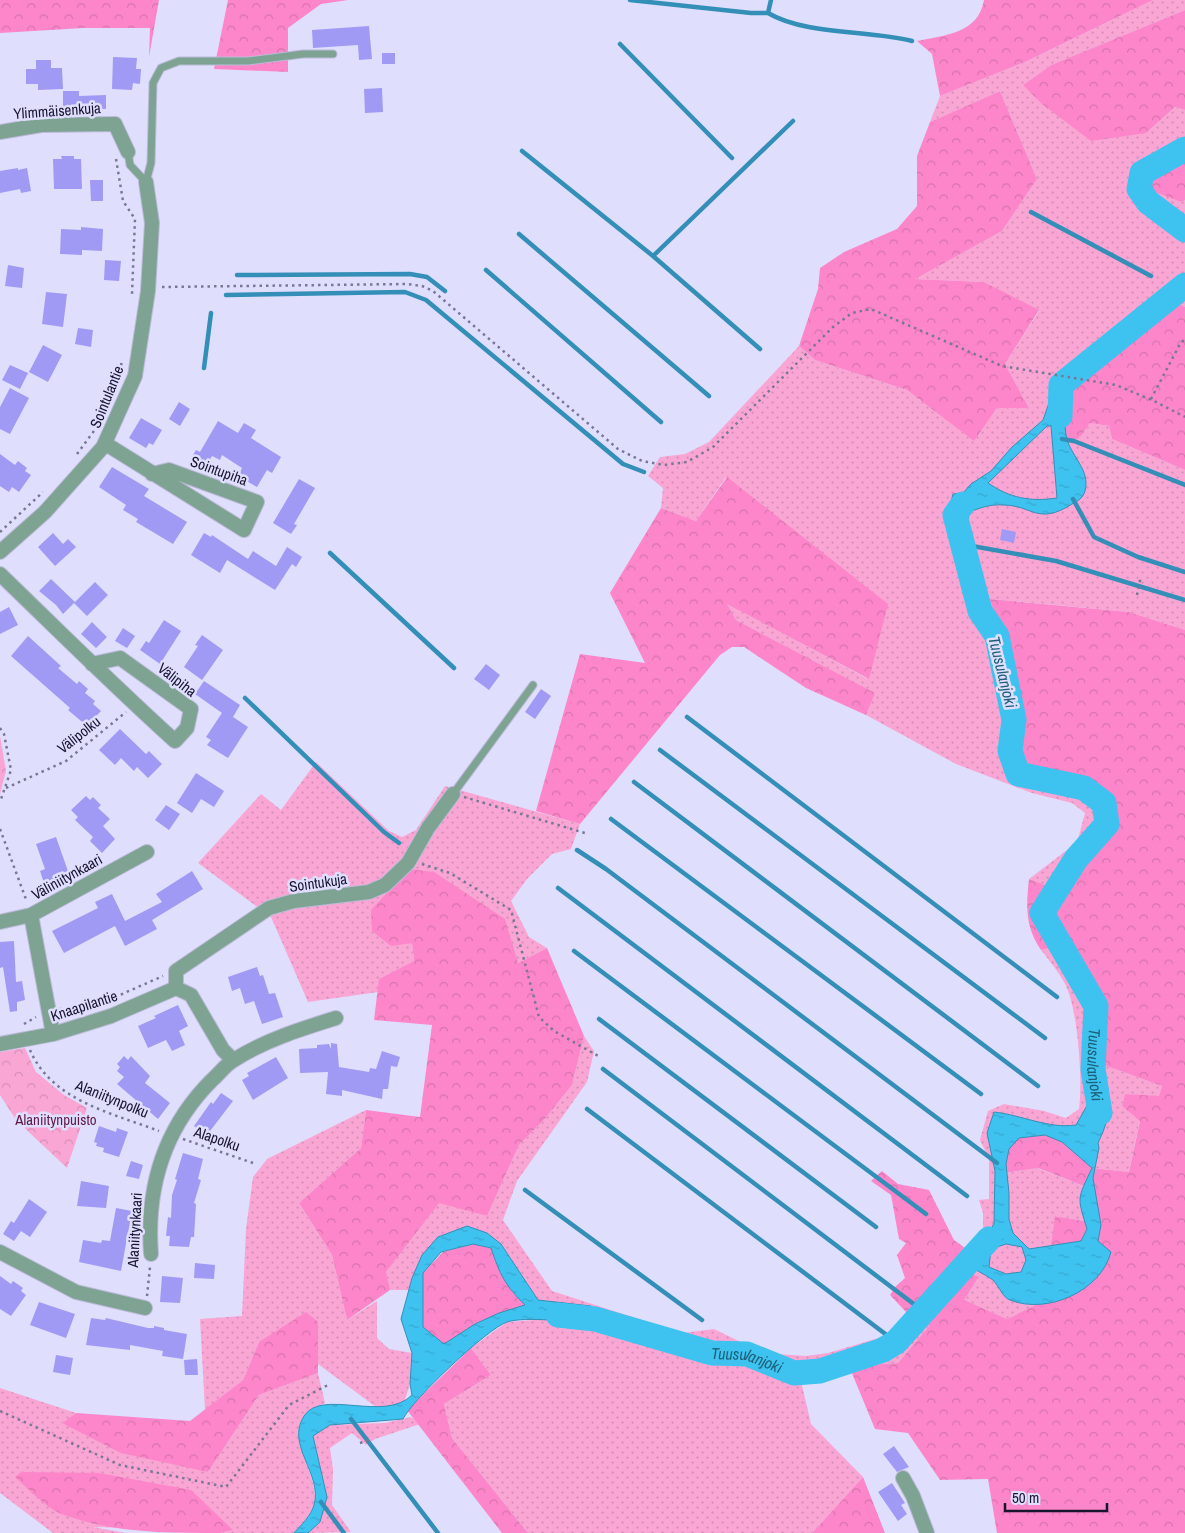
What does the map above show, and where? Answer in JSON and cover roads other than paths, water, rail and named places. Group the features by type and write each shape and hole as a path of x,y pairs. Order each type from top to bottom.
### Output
{"street":[{"name":"Ylimmäisenkuja","path":"0,132 41,126 115,124 122,154"},
{"name":"Sointulantie","path":"0,552 45,512 106,444 135,376 148,287 152,223 146,182"},
{"name":"Sointupiha","path":"106,444 152,474 244,530 257,502 169,470 152,474"},
{"name":"Välipiha","path":"0,574 92,664 175,741 187,728 191,709 120,658 92,664"},
{"name":"Sointukuja","path":"176,988 176,971 269,908 294,901 369,892 385,885 408,863 428,828 453,794"},
{"name":"Väliniitynkaari","path":"0,922 31,915 147,852"},
{"path":"31,915 53,1034"},
{"path":"176,988 191,995 223,1050 233,1060"},
{"name":"Knaapilantie","path":"0,1044 53,1034 111,1016 176,988"},
{"name":"Alaniitynkaari","path":"151,1254 149,1231 154,1184 170,1135 202,1090 233,1060 291,1032 336,1018"},
{"path":"0,1252 76,1292 145,1308"},
{"path":"903,1478 913,1496 927,1533"}],"lane":[{"path":"146,182 151,163 153,82 161,68 179,61 248,61 303,54 333,54"},
{"path":"122,154 146,182"},
{"path":"453,794 533,685"}],"water":[{"path":"1057,380 1073,385 1065,429 1068,442 1085,476 1085,491 1082,497 1060,510 1043,514 1003,505 981,508 969,512 968,524 971,535 951,537 951,502 953,494 963,493 971,484 991,471 1012,447 1043,420","holes":["1047,426 1051,426 1057,498 1021,498 1004,492 988,483"]},
{"path":"1090,1080 1098,1081 1106,1098 1108,1112 1098,1143 1099,1148 1093,1178 1101,1225 1098,1241 1111,1252 1105,1266 1096,1278 1071,1296 1056,1302 1040,1304 1025,1304 1010,1300 1005,1297 993,1280 964,1261 989,1234 994,1223 995,1171 987,1133 994,1112 1055,1125 1076,1125 1089,1102","holes":["1045,1135 1062,1142 1092,1168 1083,1186 1080,1198 1081,1210 1087,1229 1081,1241 1029,1249 1013,1233 1009,1219 1006,1164 1009,1149 1019,1138","1006,1244 1022,1247 1026,1260 1021,1272 1006,1274 989,1267 991,1249"]},
{"path":"467,1226 487,1233 501,1244 538,1300 591,1306 592,1324 537,1319 507,1322 497,1327 468,1350 435,1381 403,1419 330,1425 313,1436 327,1497 320,1522 308,1533 294,1533 311,1513 314,1505 314,1482 301,1449 299,1438 299,1427 304,1416 313,1408 325,1405 386,1406 400,1403 412,1395 410,1384 412,1353 401,1319 412,1278 422,1255 438,1237","holes":["473,1244 491,1248 504,1279 525,1305 499,1313 475,1324 444,1344 423,1327 423,1273 441,1252"]}],"waterway":[{"path":"630,0 751,13 768,13 771,0"},
{"path":"768,13 783,20 818,29 912,41"},
{"path":"620,44 732,158"},
{"path":"653,256 793,121"},
{"name":"Tuusulanjoki","path":"1185,149 1142,173 1139,189 1148,202 1185,230"},
{"path":"522,151 653,256 760,349"},
{"path":"1031,212 1151,276"},
{"path":"519,234 709,396"},
{"path":"486,270 661,422"},
{"path":"237,275 410,274 427,277 445,291"},
{"name":"Tuusulanjoki","path":"1060,416 1061,385 1185,285"},
{"path":"226,295 405,292 426,300 623,464 644,472"},
{"path":"204,368 211,313"},
{"path":"1062,439 1074,441 1185,485"},
{"path":"1073,499 1094,537 1138,557 1185,572"},
{"name":"Tuusulanjoki","path":"963,504 955,515 980,611 997,636 1014,720 1010,751 1018,774 1084,788 1104,803 1107,824 1076,859 1042,913 1096,1006 1093,1069 1100,1113"},
{"path":"961,544 1056,561 1185,600"},
{"path":"330,553 454,668"},
{"path":"245,698 384,832 399,843"},
{"path":"687,717 1057,997"},
{"path":"660,750 1045,1038"},
{"path":"634,782 1038,1086"},
{"path":"611,819 981,1094"},
{"path":"577,850 606,869 997,1163"},
{"path":"558,888 967,1196"},
{"path":"574,951 926,1214"},
{"path":"599,1019 876,1227"},
{"path":"603,1069 923,1311"},
{"path":"587,1109 896,1342"},
{"path":"525,1190 702,1320"},
{"name":"Tuusulanjoki","path":"558,1315 595,1319 712,1353 747,1354 794,1373 820,1371 883,1350 896,1342 989,1239"},
{"path":"351,1419 438,1533"},
{"path":"321,1502 344,1533"}],"park label":[{"name":"Alaniitynpuisto","path":"56,1120"}]}
